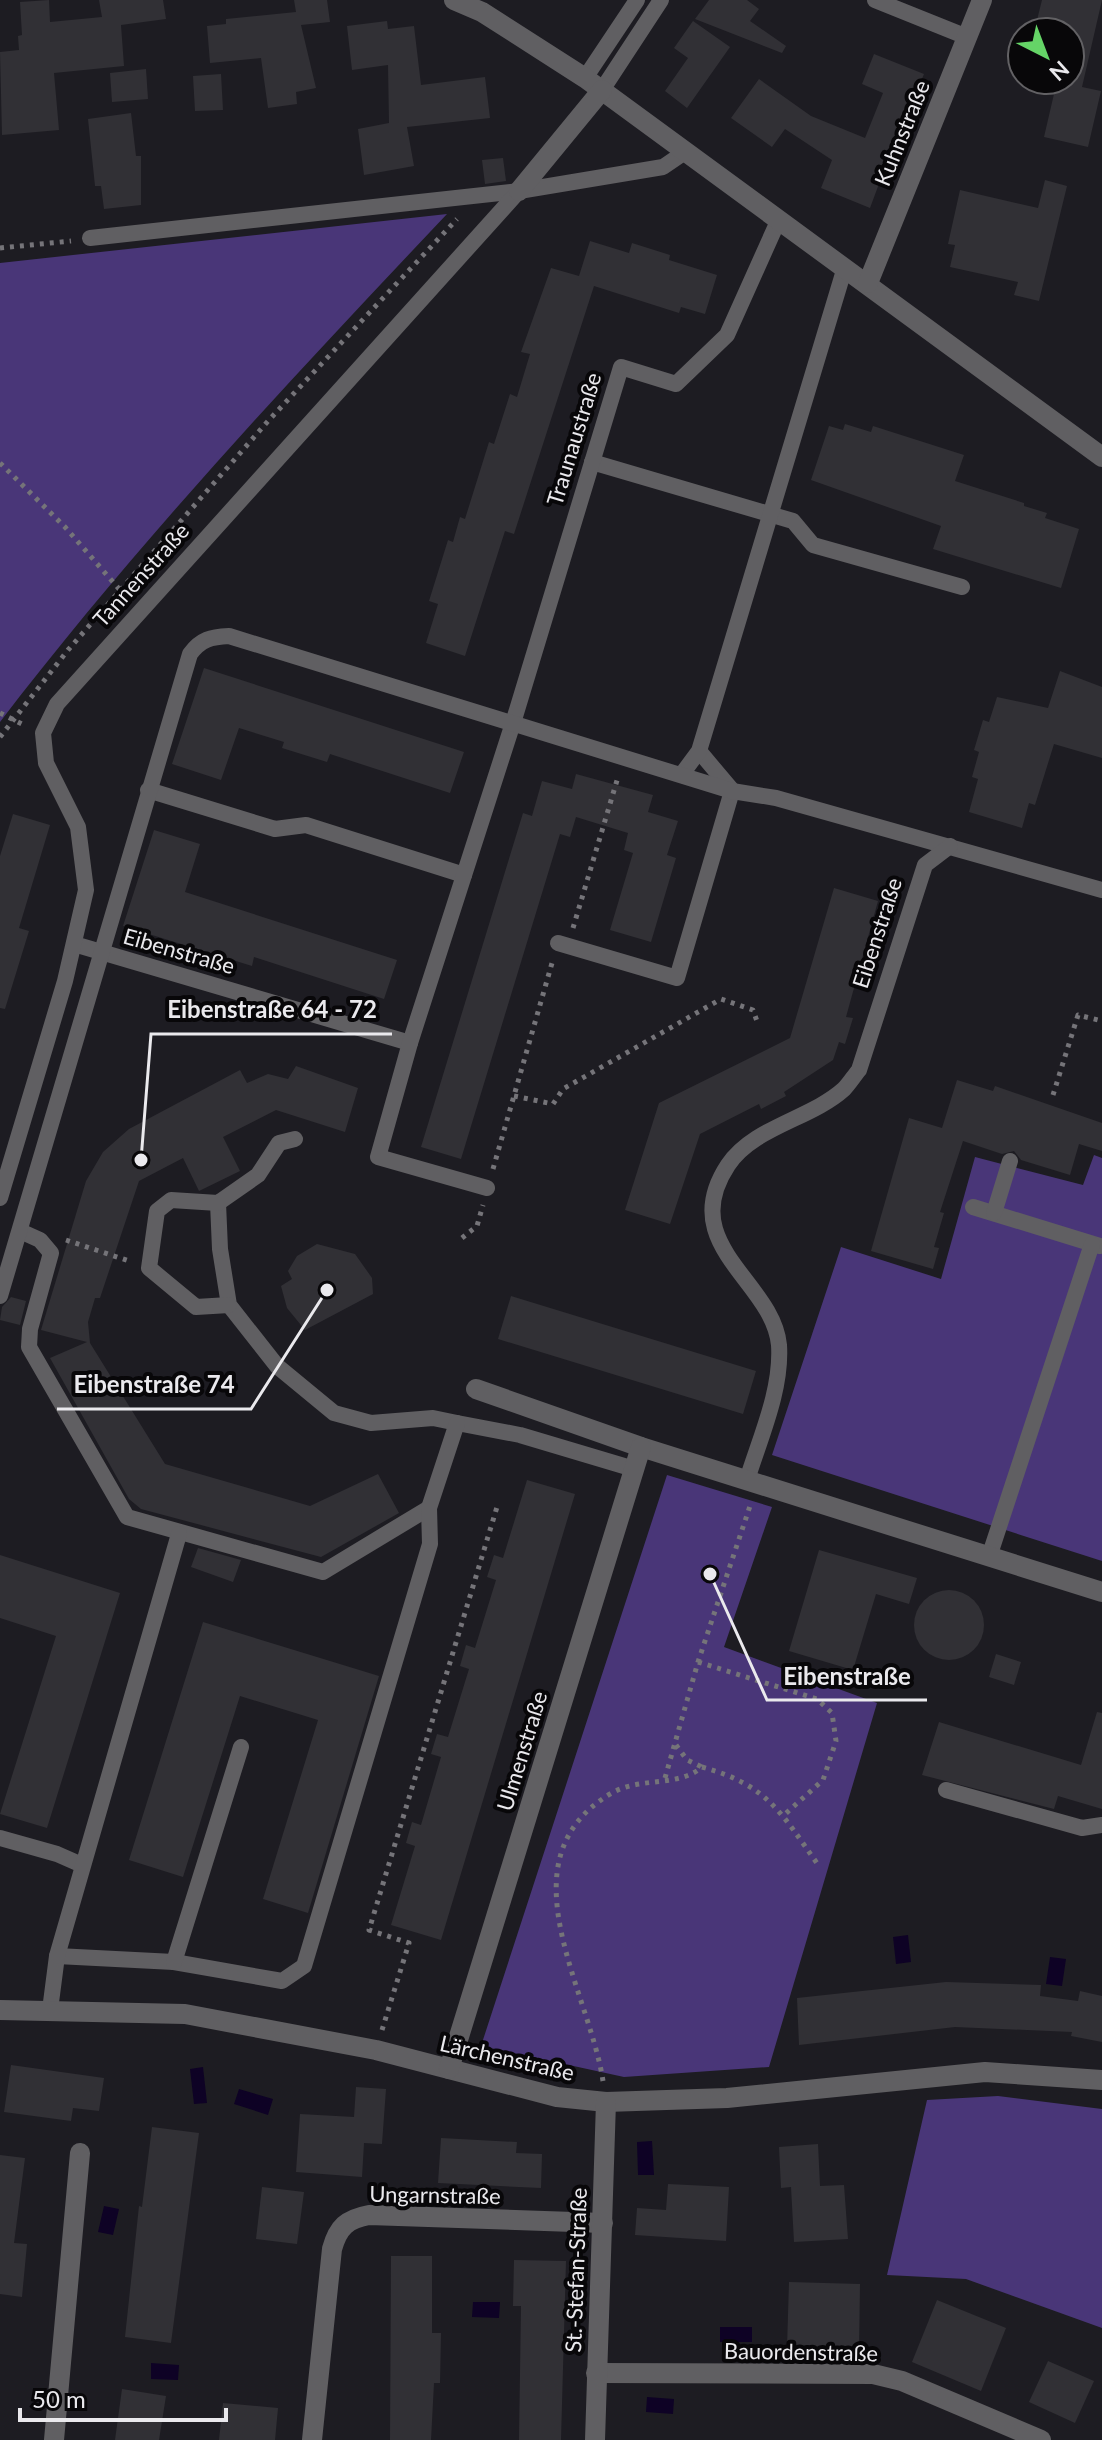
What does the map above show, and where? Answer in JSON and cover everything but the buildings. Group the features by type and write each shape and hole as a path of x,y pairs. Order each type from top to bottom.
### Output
{"street":[{"path":"454,0 483,6 868,283 1102,457"},
{"name":"Kuhnstraße","path":"868,283 982,0"},
{"name":"Tannenstraße","path":"519,191 602,90"},
{"path":"476,1389 641,1447 1102,1592"},
{"name":"Ulmenstraße","path":"449,2069 641,1447"},
{"name":"Lärchenstraße","path":"0,2010 185,2014 376,2050 557,2097 606,2102 727,2098 985,2072 1102,2080"},
{"name":"St.-Stefan-Straße","path":"595,2440 606,2102"},
{"path":"54,2440 80,2153"},
{"name":"Ungarnstraße","path":"312,2440 332,2249 345,2223 369,2215 603,2223"},
{"name":"Bauordenstraße","path":"596,2373 873,2374 902,2381 1041,2440"}],"lane":[{"path":"585,78 637,0"},
{"path":"602,90 661,0"},
{"path":"875,0 967,37"},
{"path":"90,238 519,191 663,167 685,152"},
{"name":"Tannenstraße","path":"0,1198 74,944 86,890 78,827 46,763 43,733 57,704 519,191"},
{"name":"Traunaustraße","path":"513,723 621,367 676,384 727,335 779,219"},
{"path":"682,774 699,751 845,267"},
{"path":"592,462 793,521 813,545 962,587"},
{"path":"0,1296 190,654 198,643 211,637 229,636 732,791 776,798 1102,890"},
{"path":"487,1188 378,1157 410,1043 513,723"},
{"path":"699,751 732,791"},
{"path":"148,790 275,829 306,825 464,875"},
{"path":"558,943 677,978 732,791"},
{"name":"Eibenstraße","path":"752,1482 777,1379 779,1343 768,1315 719,1246 716,1190 728,1165 742,1149 843,1089 859,1070 925,865 950,846"},
{"name":"Eibenstraße","path":"74,944 410,1043"},
{"path":"229,1305 196,1307 149,1268 157,1211 171,1200 218,1203 258,1175 279,1143 295,1139"},
{"path":"994,1213 1010,1161"},
{"path":"218,1203 220,1249 229,1305 277,1366 334,1413 371,1423 433,1418 520,1435 634,1469"},
{"path":"973,1207 1097,1245 989,1557"},
{"path":"20,1231 40,1240 51,1253 30,1329 29,1347 127,1517 323,1572 429,1508"},
{"path":"57,1956 174,1962 282,1981 304,1966 430,1544 429,1508 457,1423"},
{"path":"50,2010 57,1956 179,1534"},
{"path":"174,1962 241,1747"},
{"path":"946,1790 1082,1828 1102,1825"},
{"path":"0,1838 57,1854 82,1865"}],"path":[{"path":"0,737 121,590 280,409 458,218 470,213"},
{"path":"0,248 90,238"},
{"path":"0,463 121,590"},
{"path":"0,713 12,720"},
{"path":"462,1238 477,1226 558,943 575,926 624,757"},
{"path":"514,1096 553,1104 563,1089 721,999 753,1010 758,1024"},
{"path":"1053,1095 1078,1015 1102,1021"},
{"path":"64,1239 149,1268"},
{"path":"665,1778 752,1482"},
{"path":"376,2050 409,1943 369,1930 497,1507"},
{"path":"698,1662 817,1699 832,1713 836,1741 823,1780 783,1816"},
{"path":"675,1745 687,1760 737,1776 757,1788 783,1816 819,1866"},
{"path":"606,2102 600,2062 555,1905 554,1881 559,1858 587,1810 612,1792 665,1778 689,1778 702,1767"}],"shaded area":[{"path":"447,214 161,526 0,722 0,263"},
{"path":"1094,1155 1102,1158 1102,1561 772,1455 841,1247 941,1279 975,1157 1083,1185"},
{"path":"667,1475 772,1507 724,1647 877,1703 769,2067 624,2077 481,2046"},
{"path":"908,1935 911,1962 896,1964 893,1937"},
{"path":"1050,1957 1066,1959 1062,1986 1046,1984"},
{"path":"203,2067 207,2103 194,2104 190,2069"},
{"path":"239,2089 273,2099 268,2115 234,2104"},
{"path":"998,2096 1102,2109 1102,2328 966,2279 887,2275 927,2100"},
{"path":"652,2141 654,2175 638,2175 637,2142"},
{"path":"104,2206 119,2209 113,2235 98,2232"},
{"path":"473,2302 500,2302 499,2318 472,2317"},
{"path":"720,2327 752,2327 752,2342 720,2342"},
{"path":"151,2363 179,2365 178,2380 151,2379"},
{"path":"647,2397 674,2399 673,2414 646,2412"}],"place":[{"name":"Eibenstraße 64 - 72","path":"141,1160"},
{"name":"Eibenstraße 74","path":"327,1290"},
{"name":"Eibenstraße","path":"710,1574"}]}
